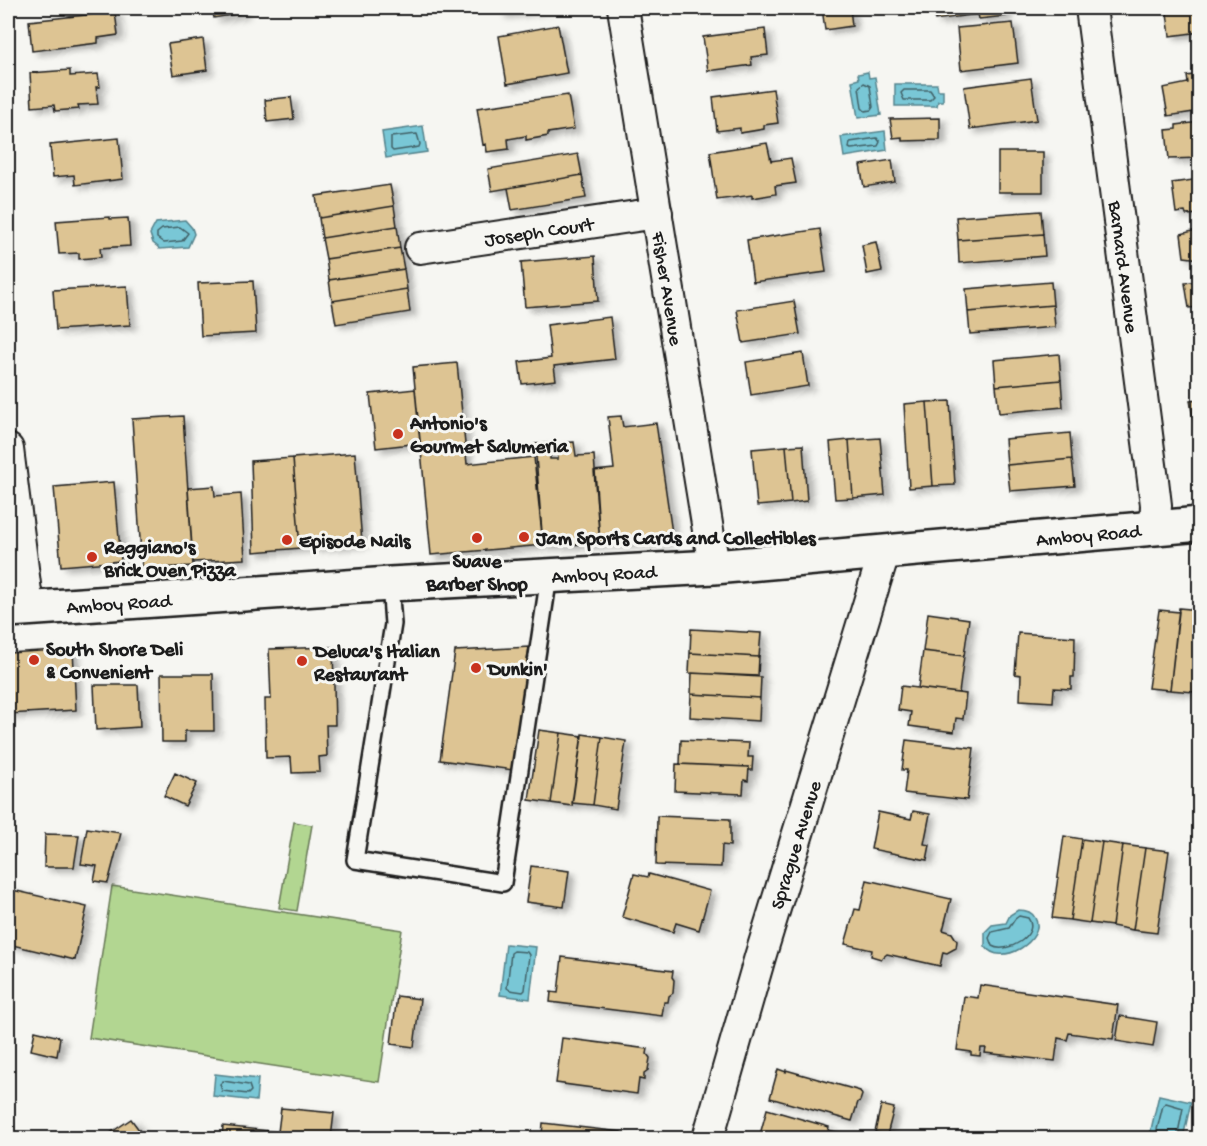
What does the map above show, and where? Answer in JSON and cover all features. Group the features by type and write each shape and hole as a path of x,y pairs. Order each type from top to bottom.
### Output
{"main road":[{"name":"Amboy Road","path":"18,609 390,584 714,567 1200,524"}],"street":[{"name":"Fisher Avenue","path":"623,8 714,567"},
{"name":"Barnard Avenue","path":"1091,8 1153,480 1156,505 1155,527"},
{"name":"Joseph Court","path":"420,248 657,213"},
{"path":"8,449 18,609"},
{"name":"Sprague Avenue","path":"708,1138 760,957 884,553"}],"lane":[{"path":"390,584 393,624 355,860 503,883 549,576"}],"green space":[{"path":"294,822 312,825 297,911 279,908"},
{"path":"112,886 402,930 379,1082 89,1038"}],"water":[{"path":"868,72 869,78 875,77 881,115 858,118 852,81 859,79 858,74"},
{"path":"895,84 937,84 938,90 943,90 943,101 938,101 937,106 895,106"},
{"path":"423,126 427,152 386,158 382,132"},
{"path":"885,131 887,150 844,157 841,137"},
{"path":"185,220 194,234 188,247 159,249 153,243 150,234 156,223"},
{"path":"1018,910 1028,911 1034,916 1037,926 1035,934 1029,942 1011,953 992,952 985,946 985,932 992,925 1006,923 1010,915"},
{"path":"506,944 536,947 530,999 500,995"},
{"path":"215,1074 258,1079 256,1101 213,1096"},
{"path":"1159,1095 1191,1102 1183,1138 1149,1138"}],"building":[{"path":"212,8 242,8 243,13 214,18"},
{"path":"499,8 548,8 501,14"},
{"path":"822,8 850,8 852,26 825,30"},
{"path":"934,8 1005,8 1006,16 979,19 978,14 935,20"},
{"path":"1200,9 1200,32 1170,36 1167,13"},
{"path":"115,12 118,35 98,38 98,43 32,51 29,21"},
{"path":"1013,23 1018,63 961,70 957,28"},
{"path":"558,25 567,73 507,84 499,36"},
{"path":"765,29 768,55 751,57 752,65 708,71 703,37"},
{"path":"203,39 207,70 173,75 168,44"},
{"path":"70,70 70,76 98,74 100,87 96,87 98,104 78,105 79,109 55,111 54,105 32,107 30,73"},
{"path":"1200,74 1200,111 1168,116 1163,88 1188,83 1187,76"},
{"path":"1031,78 1037,120 970,129 964,87"},
{"path":"773,89 778,123 764,125 764,129 740,133 740,128 717,131 713,97"},
{"path":"568,95 574,129 548,133 548,136 526,140 526,136 508,139 509,149 487,152 486,144 483,145 477,108"},
{"path":"291,97 294,119 267,122 265,100"},
{"path":"940,118 940,140 902,141 902,137 893,138 890,119"},
{"path":"1200,122 1200,158 1169,159 1166,130 1176,129 1176,125"},
{"path":"119,138 123,179 75,185 74,175 53,177 50,145"},
{"path":"767,143 771,161 791,158 796,183 775,186 776,194 717,200 710,152"},
{"path":"998,152 1043,152 1043,192 998,192"},
{"path":"578,154 582,175 492,191 488,169"},
{"path":"892,160 895,182 864,187 860,165"},
{"path":"582,175 586,198 512,210 508,188"},
{"path":"1200,179 1200,214 1176,213 1172,183"},
{"path":"390,185 394,206 319,218 316,196"},
{"path":"394,206 397,226 322,238 319,218"},
{"path":"1041,211 1043,234 958,240 956,217"},
{"path":"110,217 110,219 128,218 130,246 100,248 101,257 79,259 79,253 59,254 56,221"},
{"path":"397,226 400,248 326,259 322,238"},
{"path":"820,229 826,272 753,282 747,240"},
{"path":"1200,229 1200,259 1184,257 1181,234"},
{"path":"1043,234 1045,256 959,263 958,240"},
{"path":"876,242 882,271 867,274 862,245"},
{"path":"400,248 404,269 329,280 326,259"},
{"path":"595,256 598,301 525,307 521,262"},
{"path":"404,269 407,289 332,301 329,280"},
{"path":"1200,278 1200,309 1199,307 1189,308 1185,283"},
{"path":"253,281 256,333 201,336 198,283"},
{"path":"1051,282 1053,305 968,312 966,289"},
{"path":"127,286 130,325 56,330 53,290"},
{"path":"407,289 410,312 336,324 332,301"},
{"path":"794,301 800,334 743,343 737,310"},
{"path":"1053,305 1055,327 970,334 968,312"},
{"path":"610,317 615,359 554,366 556,380 522,384 519,362 551,358 547,325"},
{"path":"803,353 808,386 751,395 746,362"},
{"path":"1059,354 1061,380 996,386 994,360"},
{"path":"457,363 467,464 534,457 543,545 431,555 413,367"},
{"path":"1061,380 1063,407 999,413 996,386"},
{"path":"415,389 420,443 376,448 370,394"},
{"path":"1200,399 1200,452 1194,448 1193,440 1196,438 1190,400"},
{"path":"950,401 955,485 933,486 927,402"},
{"path":"927,402 933,486 909,488 904,404"},
{"path":"183,416 193,566 142,569 132,419"},
{"path":"621,416 623,427 656,423 672,533 666,542 600,544 594,471 614,469 608,417"},
{"path":"1070,433 1072,459 1007,465 1005,439"},
{"path":"880,438 885,495 853,498 849,440"},
{"path":"849,440 853,498 835,499 830,442"},
{"path":"574,442 576,456 594,455 600,544 543,545 535,444 549,443 550,459 558,459 557,443"},
{"path":"803,445 807,501 791,503 786,446"},
{"path":"786,446 791,503 757,506 752,449"},
{"path":"355,453 362,543 300,548 293,458"},
{"path":"293,458 300,548 254,552 251,461"},
{"path":"1072,459 1075,486 1010,491 1007,465"},
{"path":"114,482 121,561 61,566 54,487"},
{"path":"214,486 215,496 241,494 245,559 193,562 188,488"},
{"path":"1179,608 1200,610 1194,692 1170,690"},
{"path":"1159,610 1179,612 1170,690 1148,688"},
{"path":"928,613 969,619 964,656 923,651"},
{"path":"691,629 761,633 759,657 690,653"},
{"path":"1018,633 1075,637 1074,677 1071,677 1071,689 1054,688 1053,702 1020,700 1021,675 1015,674"},
{"path":"333,647 335,725 326,725 327,756 319,757 320,772 292,773 291,757 266,758 265,699 271,699 269,649"},
{"path":"529,647 513,770 440,760 455,651"},
{"path":"73,649 76,710 8,714 8,653"},
{"path":"923,651 964,656 959,693 918,688"},
{"path":"690,653 759,657 758,676 689,673"},
{"path":"692,673 761,677 760,698 691,694"},
{"path":"161,674 213,674 214,731 185,731 185,742 162,742"},
{"path":"94,685 138,685 140,727 96,730"},
{"path":"901,686 966,694 963,719 956,718 954,732 909,726 911,712 898,710"},
{"path":"691,694 760,698 759,721 690,717"},
{"path":"539,730 561,733 551,803 529,800"},
{"path":"561,733 582,736 572,806 551,803"},
{"path":"582,734 602,737 593,805 572,803"},
{"path":"602,737 626,741 616,809 593,805"},
{"path":"681,740 749,743 748,757 753,757 752,770 749,770 749,767 680,764"},
{"path":"906,740 974,748 967,800 904,793 907,770 902,770"},
{"path":"1200,761 1200,806 1194,805"},
{"path":"676,764 749,767 748,781 744,780 743,794 675,791"},
{"path":"175,773 197,783 185,806 164,796"},
{"path":"913,811 930,814 924,844 930,845 927,860 871,849 878,812 911,819"},
{"path":"657,816 730,819 730,846 722,845 721,867 656,865"},
{"path":"87,828 121,833 108,883 94,881 97,866 81,864"},
{"path":"45,834 79,835 74,867 44,867"},
{"path":"1064,836 1082,839 1070,920 1052,918"},
{"path":"1082,839 1102,842 1090,923 1070,920"},
{"path":"1102,842 1123,845 1112,926 1090,923"},
{"path":"1123,845 1145,848 1133,930 1112,926"},
{"path":"1145,848 1169,851 1157,933 1133,930"},
{"path":"531,866 569,871 564,907 526,902"},
{"path":"634,874 648,877 649,874 710,891 699,930 676,923 673,932 622,917"},
{"path":"867,880 951,899 943,930 952,933 957,941 956,948 947,953 943,952 940,966 887,954 881,959 871,956 872,950 845,944 855,909 860,910"},
{"path":"8,889 87,907 75,960 8,944"},
{"path":"562,957 673,971 673,993 669,996 668,1002 664,1002 662,1016 550,1002 551,992 558,993"},
{"path":"980,985 1118,1005 1113,1039 1069,1033 1067,1040 1058,1038 1055,1061 985,1053 986,1048 981,1048 980,1056 957,1050 964,996 978,998"},
{"path":"397,996 420,999 414,1047 391,1044"},
{"path":"1120,1016 1157,1022 1153,1047 1116,1041"},
{"path":"35,1031 60,1037 57,1056 31,1050"},
{"path":"562,1038 648,1049 647,1054 650,1058 648,1070 644,1073 644,1080 639,1079 637,1094 556,1083"},
{"path":"778,1069 860,1091 862,1095 852,1121 770,1098"},
{"path":"881,1105 894,1108 887,1135 875,1132"},
{"path":"281,1108 334,1113 331,1138 222,1138 223,1126 278,1132"},
{"path":"767,1109 829,1127 828,1130 840,1133 839,1138 759,1138"},
{"path":"131,1119 145,1138 103,1138"},
{"path":"543,1123 621,1132 621,1138 529,1138 529,1133 542,1135"}],"place":[{"name":"Antonio's Gourmet Salumeria","path":"398,434"},
{"name":"Jam Sports Cards and Collectibles","path":"524,537"},
{"name":"Suave Barber Shop","path":"477,538"},
{"name":"Episode Nails","path":"287,540"},
{"name":"Reggiano's Brick Oven Pizza","path":"92,557"},
{"name":"South Shore Deli & Convenient","path":"34,660"},
{"name":"Deluca's Italian Restaurant","path":"302,661"},
{"name":"Dunkin'","path":"476,668"}]}
